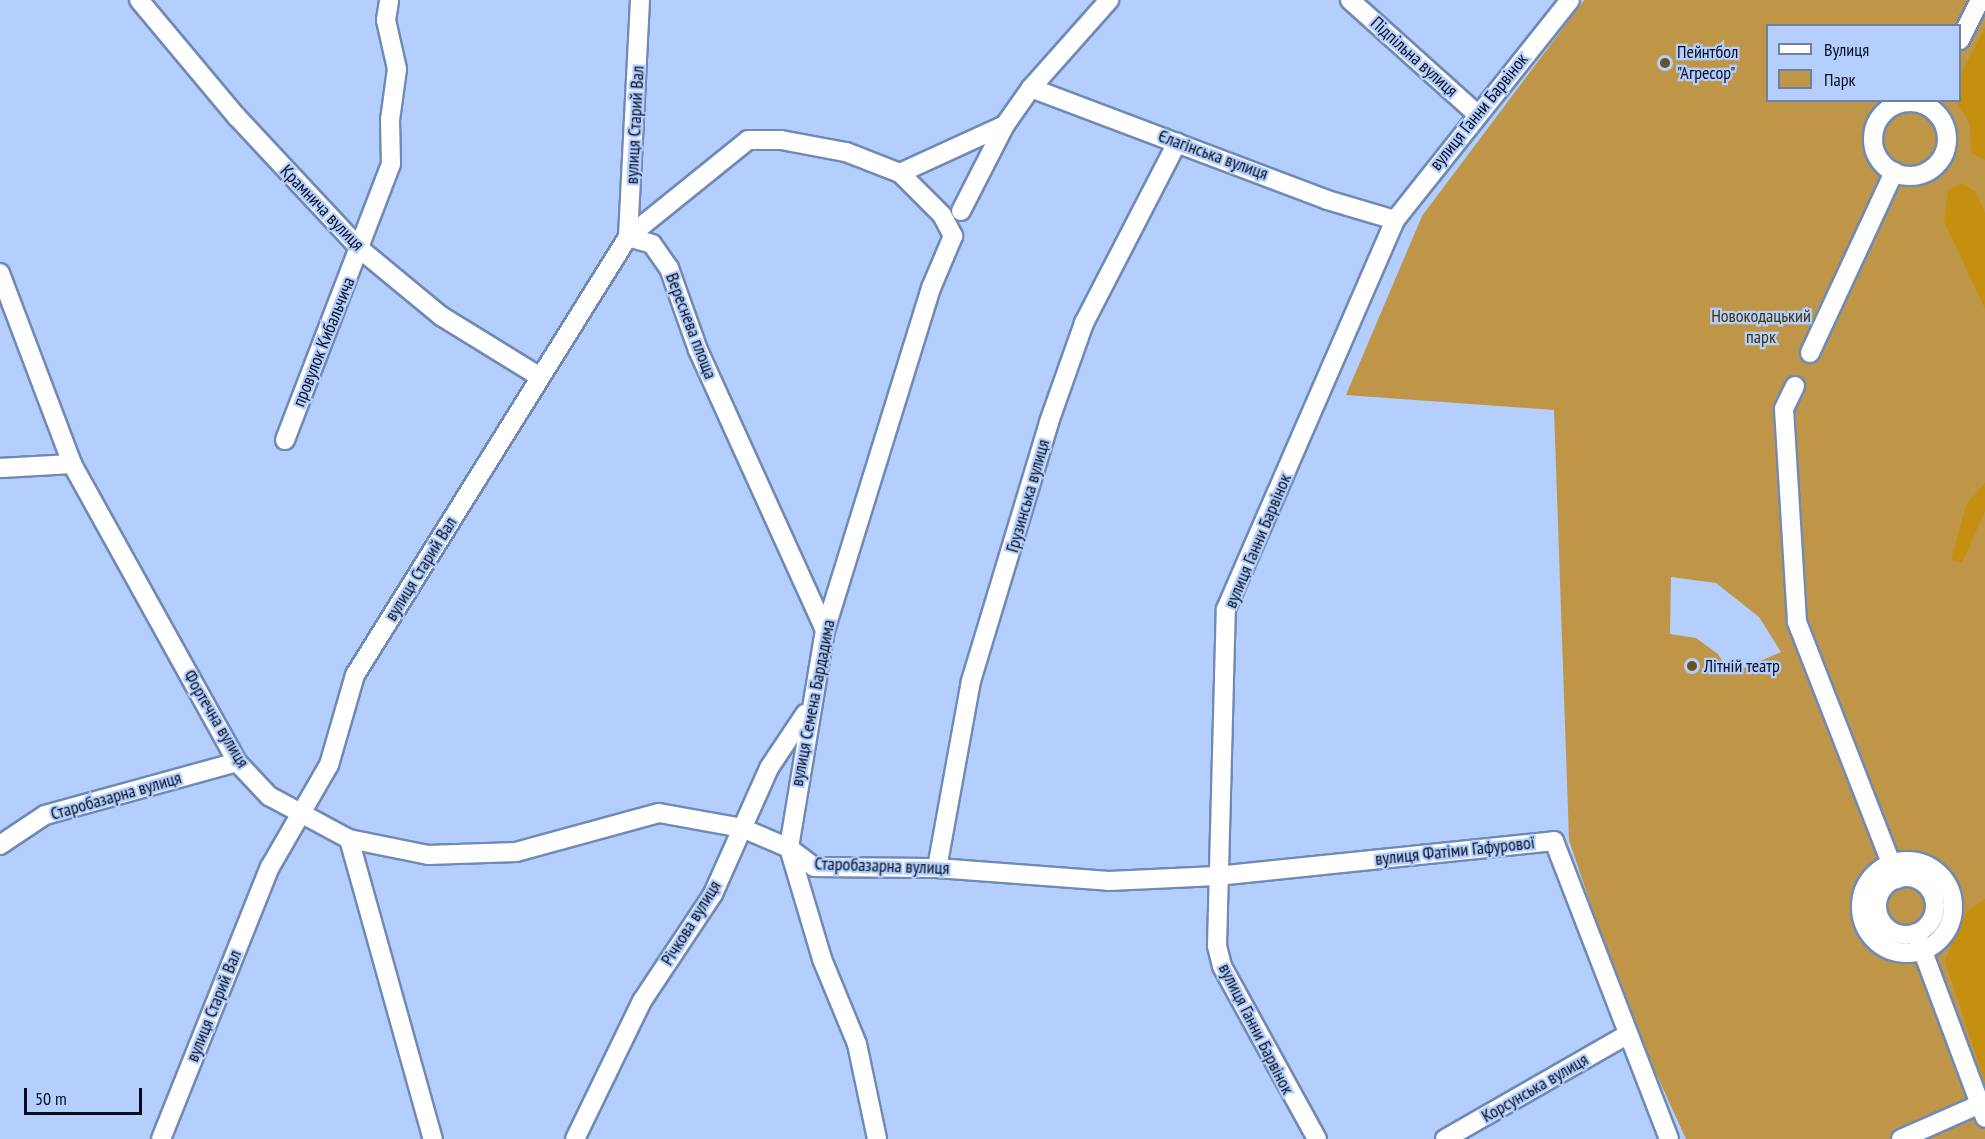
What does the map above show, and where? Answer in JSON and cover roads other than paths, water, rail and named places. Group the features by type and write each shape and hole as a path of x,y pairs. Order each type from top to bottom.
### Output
{"street":[{"name":"Крамнича вулиця","path":"139,0 245,126 360,249 441,316 540,377"},
{"name":"провулок Кибальчича","path":"285,440 392,164 390,120 397,69 386,20 389,0"},
{"name":"вулиця Старий Вал","path":"161,1139 270,867 304,812 329,765 355,675 628,237 640,0"},
{"path":"961,212 1005,125 1031,88 1109,0"},
{"name":"Підпільна вулиця","path":"1350,0 1477,114"},
{"name":"вулиця Ганни Барвінок","path":"1317,1139 1222,966 1217,946 1217,876 1226,609 1395,220 1477,114 1570,0"},
{"path":"1961,36 1980,0"},
{"name":"Єлагінська вулиця","path":"1031,88 1177,143 1395,220"},
{"path":"1906,102 1882,114 1874,132 1875,151 1894,172 1923,173 1938,163 1947,146 1941,109 1913,102"},
{"path":"628,237 748,140 846,152 900,173 1005,125"},
{"name":"Грузинська вулиця","path":"937,868 954,752 971,681 1049,422 1084,323 1177,143"},
{"path":"1810,353 1894,172"},
{"name":"вулиця Семена Бардадима","path":"877,1139 857,1044 822,959 789,848 808,709 825,630 931,288 953,236 942,215 900,173"},
{"name":"Вереснева площа","path":"628,237 652,244 669,268 698,350 825,630"},
{"name":"Фортечна вулиця","path":"0,273 9,315 72,464 237,762 269,796 304,812 349,839"},
{"path":"1795,386 1784,409 1797,622 1893,872"},
{"path":"0,468 72,464"},
{"name":"Річкова вулиця","path":"575,1139 642,1001 713,894 769,768 808,709"},
{"name":"Старобазарна вулиця","path":"0,844 45,815 237,762"},
{"name":"Старобазарна вулиця","path":"349,839 428,855 516,852 658,813 742,828 789,848 814,867 937,868 1109,881 1217,876"},
{"path":"349,839 433,1139"},
{"name":"вулиця Фатіми Гафурової","path":"1217,876 1554,841 1625,1036 1669,1139"},
{"path":"1893,872 1919,880 1942,894 1919,941"},
{"path":"1893,872 1880,894 1872,920 1919,941 1984,1108 1901,1139"},
{"name":"Корсунська вулиця","path":"1445,1139 1625,1036"}],"place":[{"name":"Пейнтбол \"Агресор\"","path":"1665,63"},
{"name":"Лiтнiй театр","path":"1692,666"}],"park label":[{"name":"Новокодацький парк","path":"1761,327"}]}
